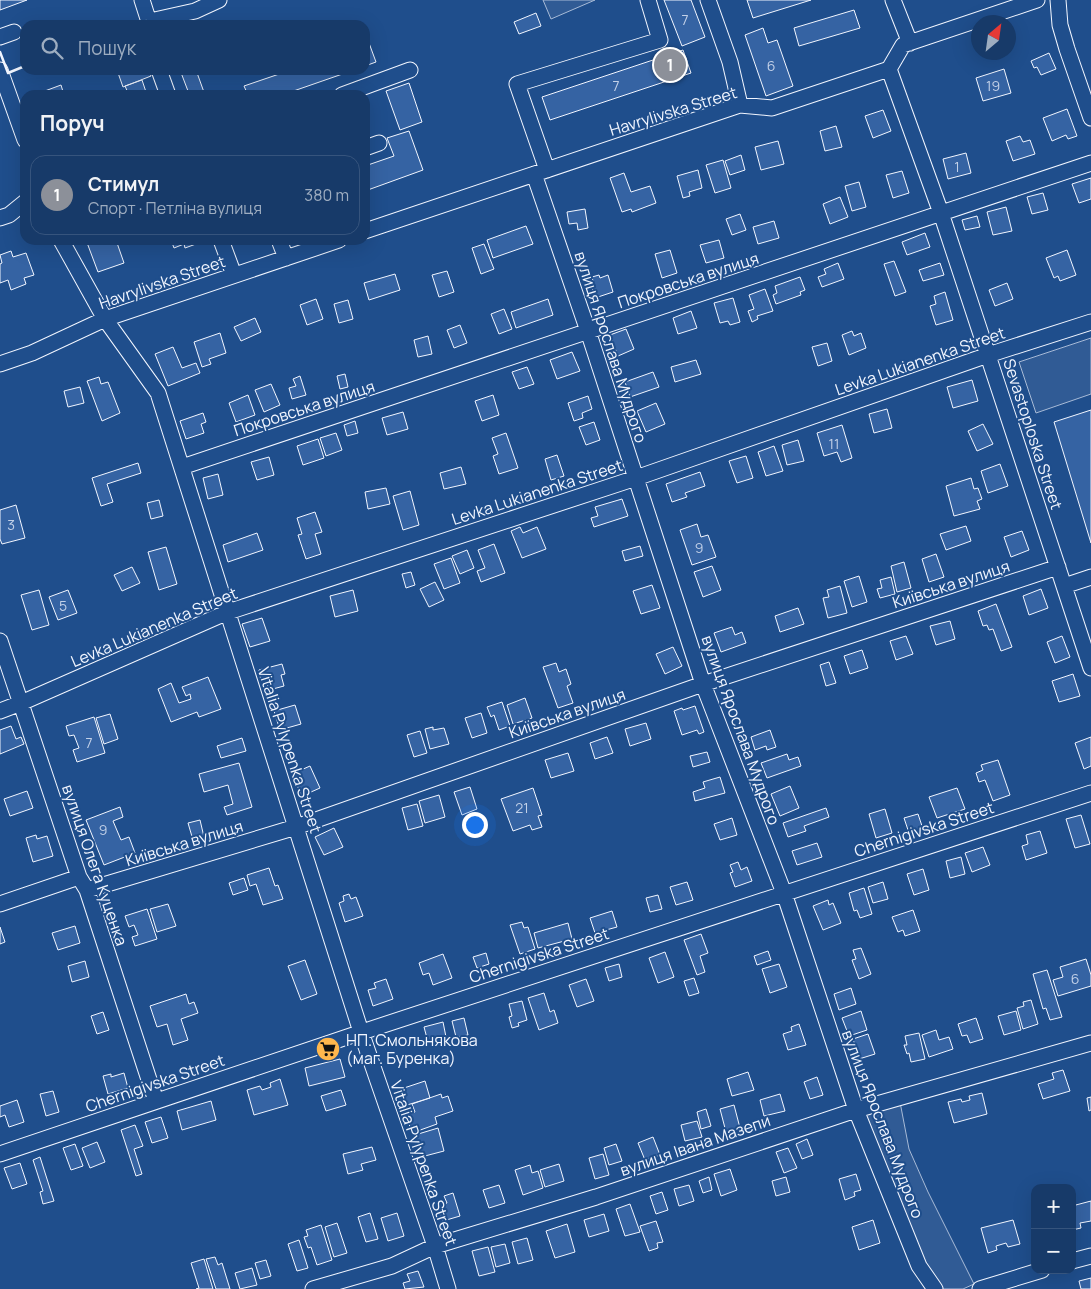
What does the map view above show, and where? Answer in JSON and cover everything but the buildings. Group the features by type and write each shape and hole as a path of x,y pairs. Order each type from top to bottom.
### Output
{"street":[{"path":"142,0 149,20"},
{"path":"161,20 195,11 219,0"},
{"name":"вулиця Ярослава Мудрого","path":"648,0 660,40 517,84 588,331 703,684 784,893 856,1110 920,1266 935,1289"},
{"path":"708,0 730,62 740,105"},
{"path":"892,0 910,43"},
{"path":"890,69 903,46 1037,0"},
{"path":"1058,0 1062,33 1091,118"},
{"name":"Havrylivska Street","path":"370,229 740,105 772,108 890,69"},
{"name":"Sevastoploska Street","path":"890,69 941,213 1091,668"},
{"path":"0,70 4,93 20,129"},
{"path":"356,90 410,70"},
{"path":"161,75 166,90"},
{"name":"Покровська вулиця","path":"182,467 1091,163"},
{"path":"0,218 9,215 20,206"},
{"name":"Vitalia Pylypenka Street","path":"64,245 105,319 158,393 361,1032 448,1289"},
{"path":"223,245 234,276"},
{"path":"281,245 286,258"},
{"name":"Havrylivska Street","path":"0,364 32,352 105,319 324,245"},
{"name":"Levka Lukianenka Street","path":"0,711 228,612 636,478 988,355 1091,322"},
{"name":"Київська вулиця","path":"0,904 83,884 296,827 703,684 1058,567"},
{"path":"1064,586 1091,577"},
{"name":"вулиця Олега Куценка","path":"0,641 156,1101"},
{"name":"Chernigivska Street","path":"0,1154 361,1032 1091,793"},
{"name":"вулиця Івана Мазепи","path":"313,1289 392,1266 435,1246 596,1197 856,1110 1091,1043"},
{"path":"1076,1260 1091,1256"},
{"path":"980,1289 1031,1273"}],"shaded area":[{"path":"543,0 595,0 551,19"},
{"path":"1091,338 1091,394 1036,413 1019,362"},
{"path":"900,1102 909,1149 928,1192 974,1284 963,1289 940,1289 923,1264 861,1112"}],"wall":[{"path":"0,52 8,73 20,68"}],"place":[{"name":"Стимул","path":"670,65"},
{"name":"НП. Смольнякова (маг. Буренка)","path":"328,1049"}]}
